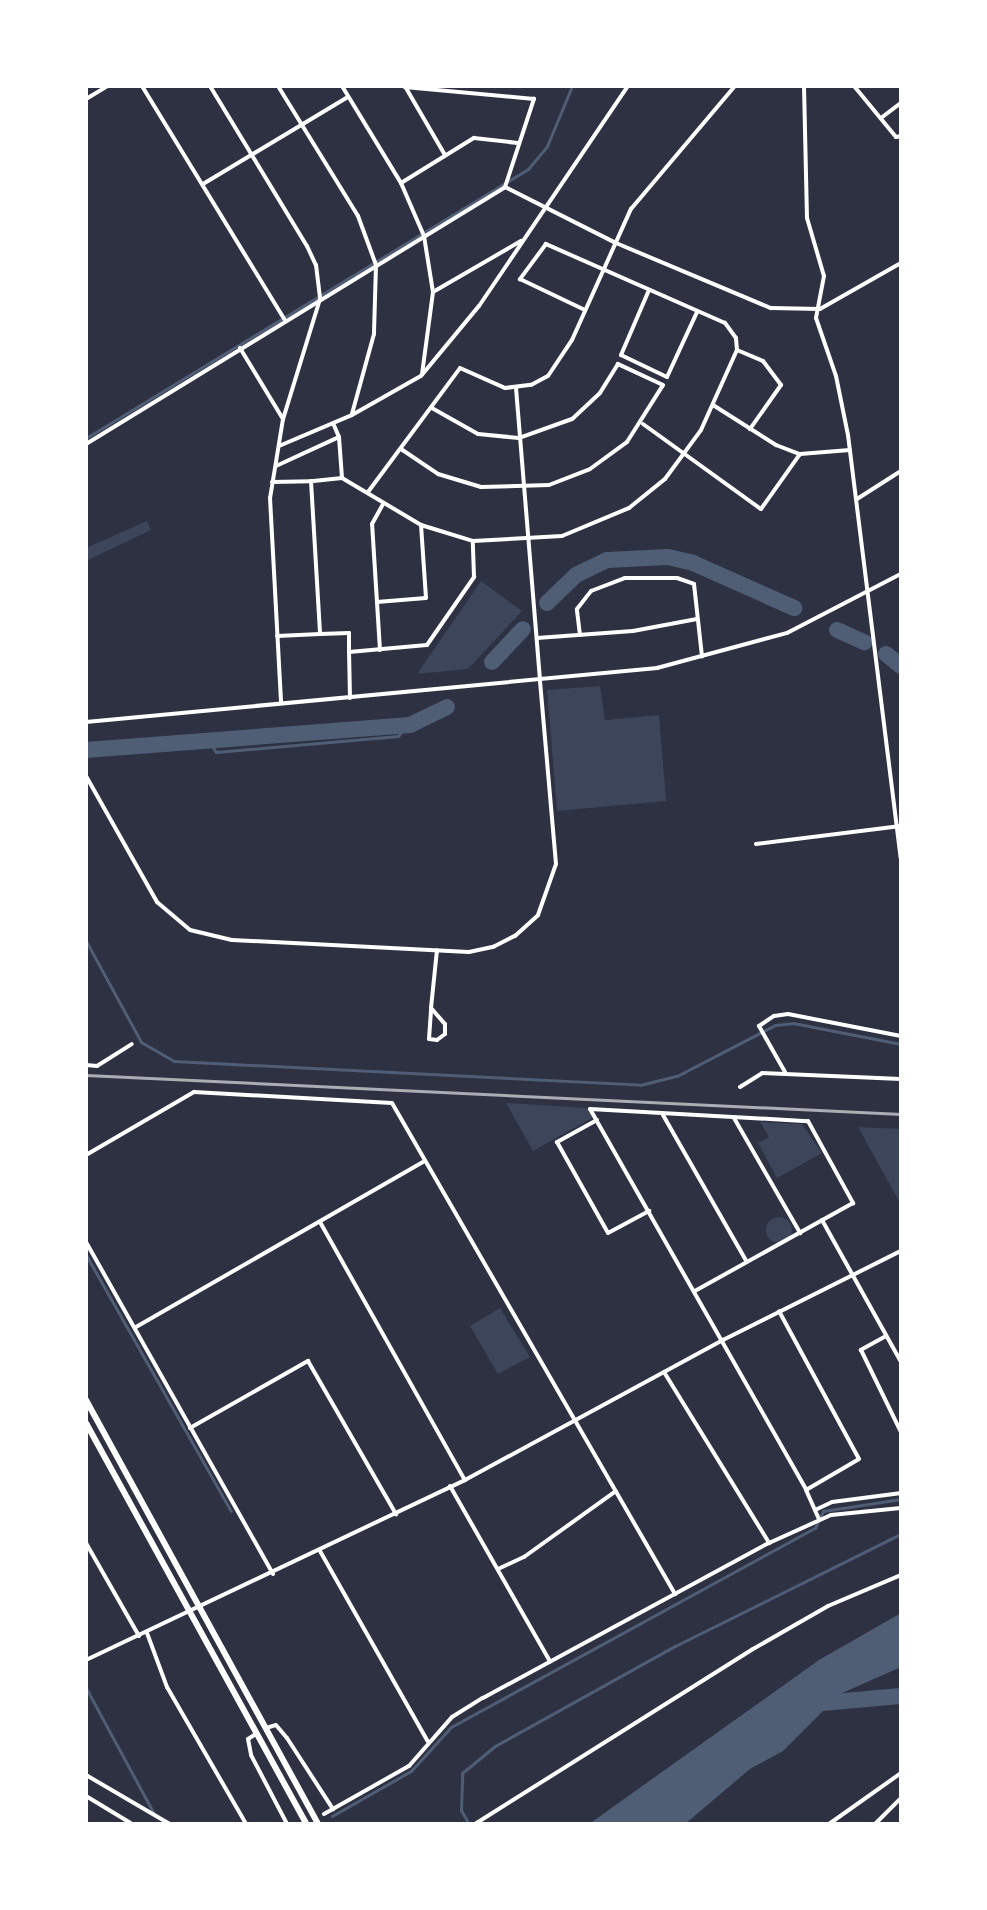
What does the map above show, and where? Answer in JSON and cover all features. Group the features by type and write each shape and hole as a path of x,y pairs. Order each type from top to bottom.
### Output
{"main road":[{"path":"86,1400 318,1824"},
{"path":"86,1423 306,1824"}],"street":[{"path":"86,99 108,86"},
{"path":"142,86 284,319"},
{"path":"210,86 316,265 320,299 283,419 272,482 281,702"},
{"path":"278,86 358,216 376,265 374,334 352,415"},
{"path":"342,86 401,183 424,236 433,292 421,376"},
{"path":"279,446 352,415 421,376 479,306 628,86"},
{"path":"368,492 460,368 490,385 516,388 555,368 616,243 652,178 735,86"},
{"path":"804,86 807,218 824,276 816,318 836,376 850,450 901,858"},
{"path":"854,86 896,137 901,136"},
{"path":"86,444 284,319 505,187 534,99 405,87"},
{"path":"405,87 445,155"},
{"path":"202,185 348,97"},
{"path":"880,119 901,103"},
{"path":"401,183 474,138 518,143"},
{"path":"505,187 616,243 757,304 820,309 901,263"},
{"path":"433,292 522,240"},
{"path":"585,310 520,279 546,244 725,323 737,350 763,361 781,385 750,429"},
{"path":"649,290 621,355 667,377 697,312"},
{"path":"240,348 283,419"},
{"path":"272,482 342,478 421,525 473,541 528,541 605,521 649,493 684,457 713,405 737,350"},
{"path":"401,449 420,465 458,481 524,489 590,469 643,424 663,385 618,364 600,393 572,419 519,438 478,434 432,408"},
{"path":"86,776 157,902 190,930 232,940 469,952 515,936 538,915 549,895 556,864 516,388"},
{"path":"713,405 750,429 800,454 850,450"},
{"path":"333,423 339,437 342,478"},
{"path":"643,424 684,457 761,509 800,454"},
{"path":"275,467 339,437"},
{"path":"857,499 901,471"},
{"path":"311,481 320,634"},
{"path":"380,650 372,524 383,504"},
{"path":"377,602 426,598 421,525"},
{"path":"349,652 427,645 474,577 473,541"},
{"path":"86,722 657,668 787,633 870,593 901,574"},
{"path":"580,635 580,599 625,578 659,577 694,584 702,657"},
{"path":"537,638 698,619"},
{"path":"277,636 349,633 350,698"},
{"path":"756,844 899,826"},
{"path":"431,1008 445,1024 445,1034 437,1040 429,1039 431,1008 437,950"},
{"path":"785,1072 759,1026 774,1016 788,1014 901,1036"},
{"path":"86,1065 97,1066 132,1044"},
{"path":"740,1087 762,1073 901,1079"},
{"path":"86,1155 194,1092 392,1103 675,1594"},
{"path":"695,1291 853,1203 808,1121 590,1109 723,1340 819,1519"},
{"path":"663,1115 747,1263"},
{"path":"734,1118 800,1233"},
{"path":"597,1120 557,1142 608,1233 649,1211"},
{"path":"135,1327 425,1161"},
{"path":"822,1220 901,1360"},
{"path":"320,1222 465,1480"},
{"path":"86,1242 273,1574"},
{"path":"86,1660 200,1609 465,1480 577,1423 723,1340 901,1251"},
{"path":"779,1311 859,1459 806,1490"},
{"path":"886,1336 861,1350 901,1432"},
{"path":"190,1428 308,1361 396,1514"},
{"path":"664,1372 769,1543"},
{"path":"450,1486 550,1661"},
{"path":"497,1569 524,1557 616,1491"},
{"path":"815,1510 832,1502 901,1493"},
{"path":"324,1814 409,1766 452,1717 769,1543 819,1519 848,1511 901,1508"},
{"path":"86,1543 139,1636"},
{"path":"320,1551 428,1742"},
{"path":"475,1824 753,1649 828,1606 901,1575"},
{"path":"147,1633 167,1687 246,1824"},
{"path":"266,1728 276,1725 287,1738 333,1809"},
{"path":"256,1734 248,1739 251,1755 287,1824"},
{"path":"829,1824 901,1773"},
{"path":"86,1775 170,1824"},
{"path":"86,1796 132,1824"},
{"path":"875,1824 901,1798"}],"shaded area":[{"path":"147,521 151,530 86,561 86,548"},
{"path":"481,581 522,611 468,669 417,674"},
{"path":"600,686 605,720 659,715 666,801 557,811 547,690"},
{"path":"506,1103 587,1108 592,1118 533,1151"},
{"path":"760,1122 802,1124 822,1153 777,1178 758,1143 769,1137"},
{"path":"858,1127 901,1129 901,1205"},
{"path":"779,1217 788,1221 792,1230 788,1239 779,1243 770,1239 766,1230 770,1221"},
{"path":"500,1308 530,1357 498,1374 470,1326"},
{"path":"901,1613 901,1667 840,1694 783,1751 750,1769 685,1824 589,1824 819,1660"}],"waterway":[{"path":"86,438 528,169 547,146 572,86"},
{"path":"547,603 576,575 607,560 668,557 693,563 794,608"},
{"path":"492,662 523,629"},
{"path":"837,630 864,642"},
{"path":"886,654 901,666"},
{"path":"86,750 410,725 447,707"},
{"path":"209,741 216,752 398,736 406,725"},
{"path":"86,941 141,1042 174,1061 640,1085 677,1076 775,1025 793,1023 901,1044"},
{"path":"86,1255 231,1511"},
{"path":"332,1816 411,1771 451,1727 815,1528 823,1511 901,1499"},
{"path":"469,1824 461,1810 462,1773 495,1746 675,1646 901,1534"},
{"path":"86,1688 153,1812"},
{"path":"811,1704 901,1696"}],"railway":[{"path":"86,1075 901,1114"}]}
